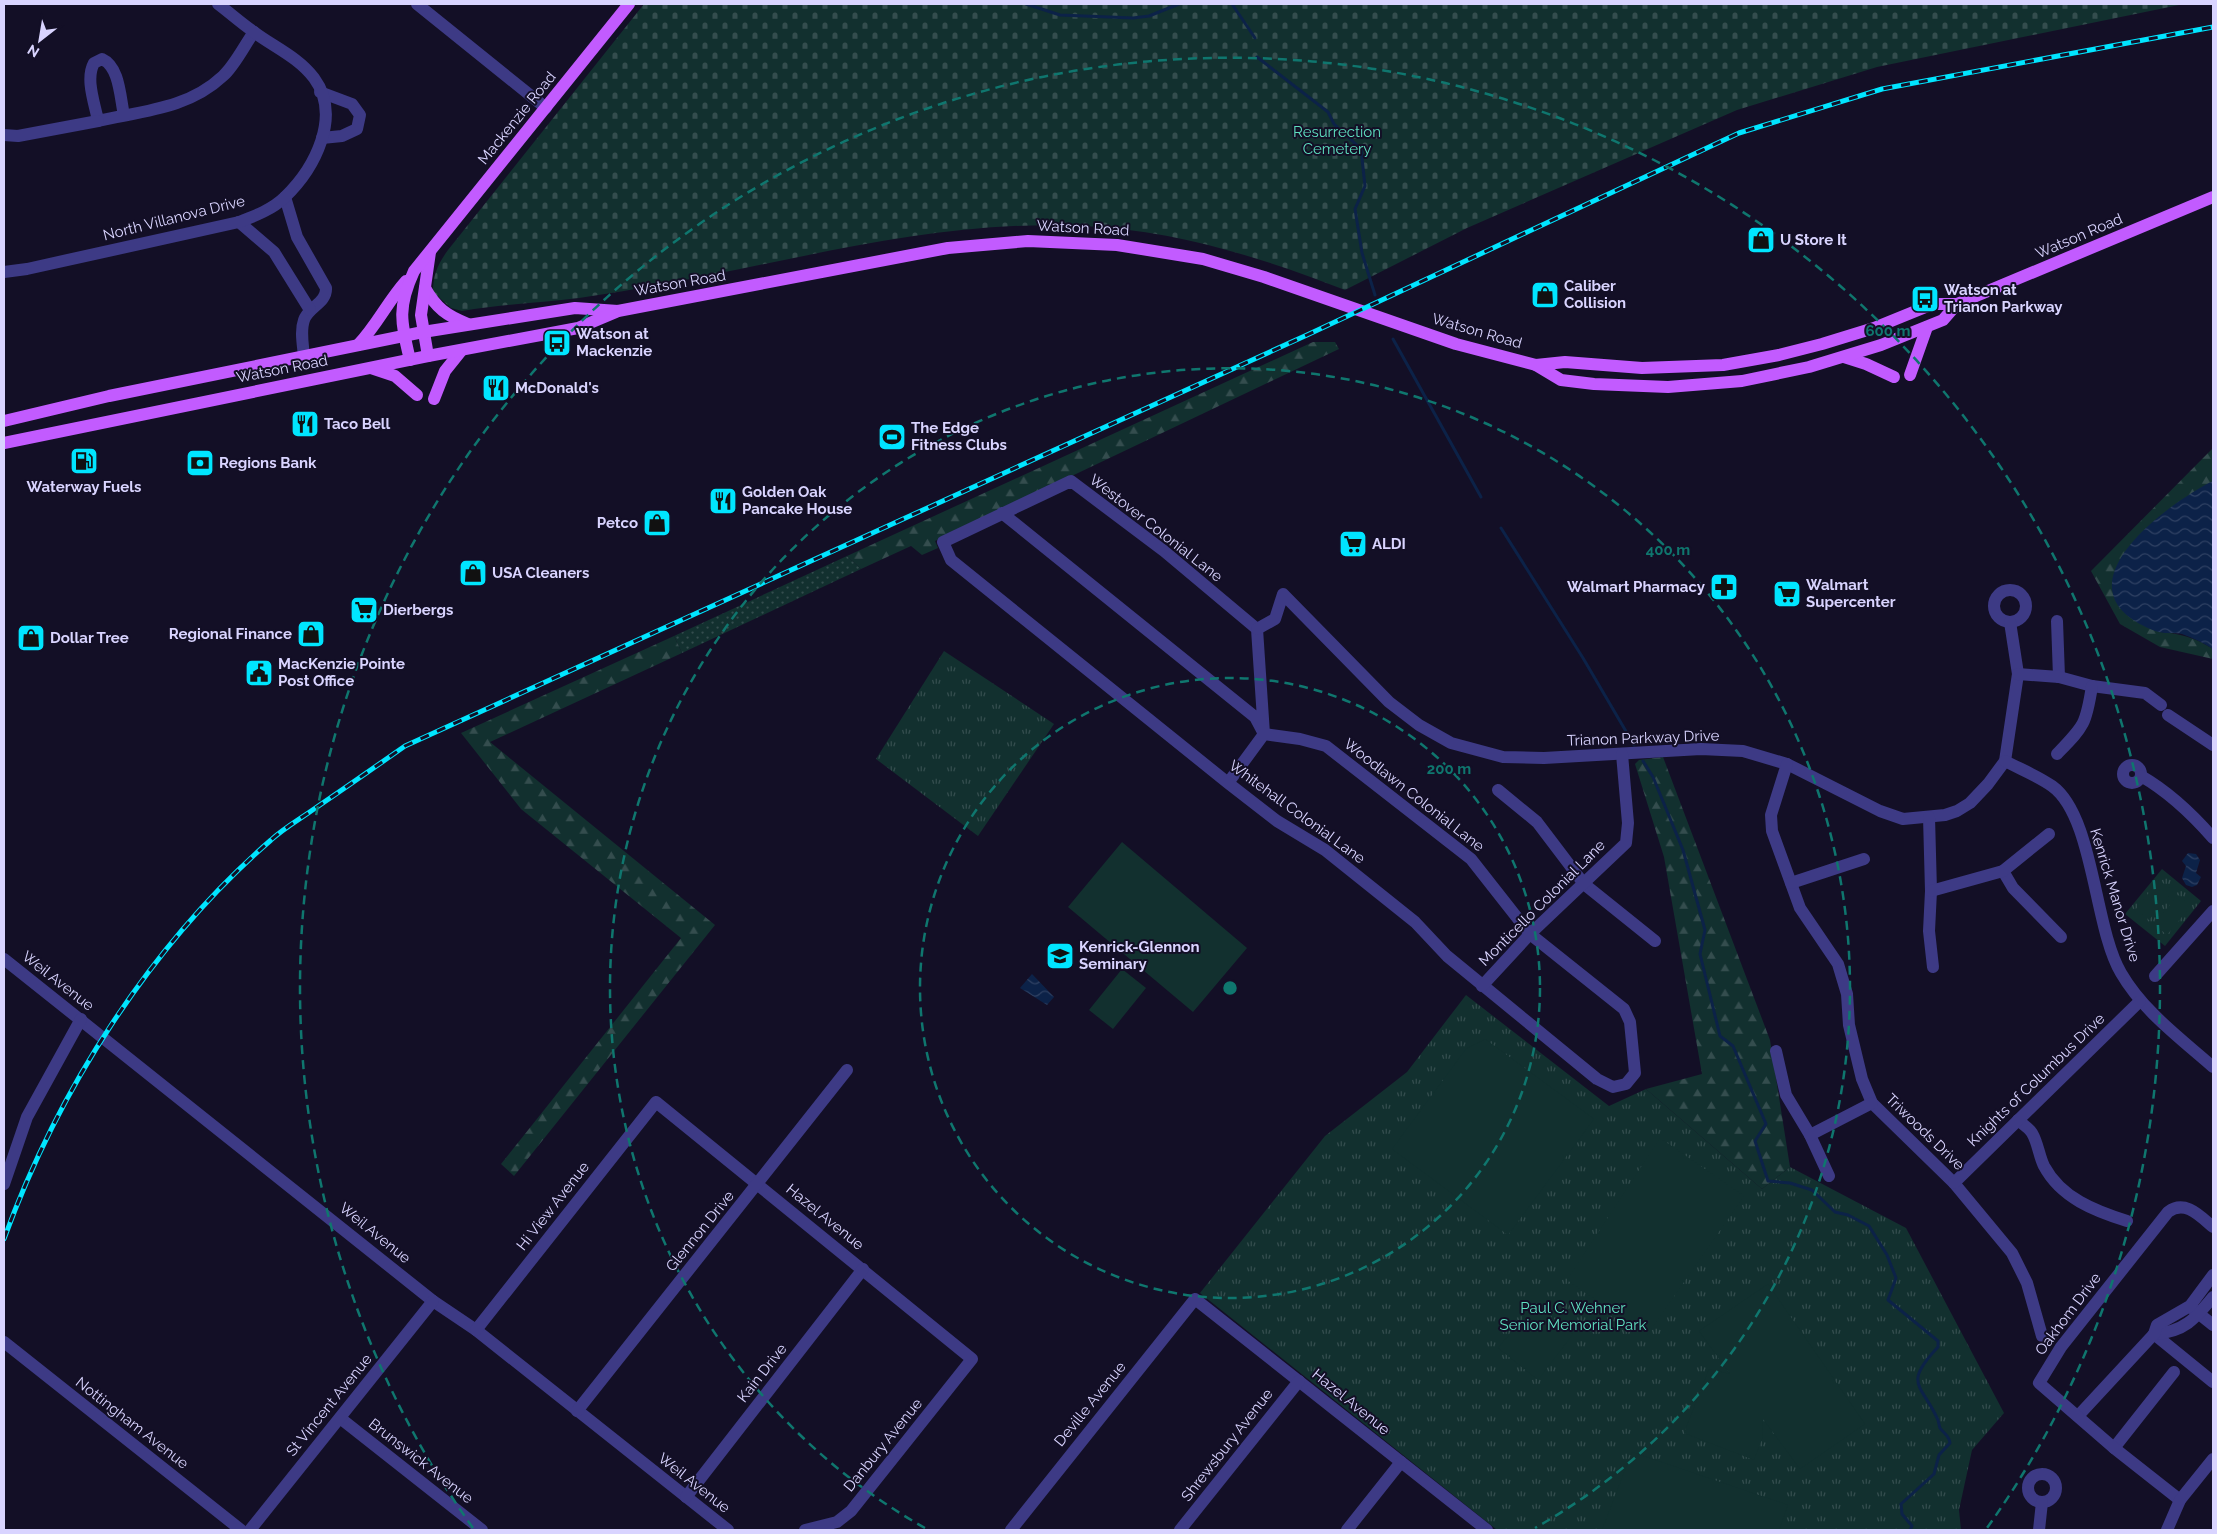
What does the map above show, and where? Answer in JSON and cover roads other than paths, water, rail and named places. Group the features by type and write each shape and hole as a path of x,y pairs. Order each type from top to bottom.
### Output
{"main road":[{"name":"Mackenzie Road","path":"410,360 404,336 402,302 414,271 629,4"},
{"name":"Watson Road","path":"1536,365 1565,362 1619,368 1652,368 1723,365 1779,356 1874,328 1933,304 1957,304 2213,196"},
{"name":"Watson Road","path":"4,443 428,356 578,328 618,311 948,248 1028,242 1086,243 1170,252 1220,264 1456,344 1536,365 1561,380 1630,387 1668,387 1742,381 1778,374 1844,357 1927,327 1943,320 1957,304"},
{"path":"428,356 421,316 430,252"},
{"path":"358,345 378,323 392,296 414,271"},
{"path":"425,288 436,307 442,312 468,324"},
{"name":"Watson Road","path":"4,420 117,394 468,324 575,308 618,311"},
{"path":"1910,375 1927,327"},
{"path":"434,399 445,372 460,351"},
{"path":"1844,357 1866,364 1894,377"},
{"path":"371,368 395,376 418,395"}],"street":[{"name":"North Villanova Drive","path":"4,272 27,269 239,222 271,207 285,197 307,170 319,150 326,111 315,80 303,64 254,32 218,4"},
{"path":"417,4 546,108"},
{"path":"4,136 18,136 168,107 199,94 224,75 254,32"},
{"path":"98,121 90,69 94,63 102,59 109,62 114,69 124,115"},
{"path":"320,92 352,104 360,114 357,129 352,133 322,138"},
{"path":"285,197 297,237 326,288 324,298 304,318 302,332 304,356"},
{"path":"239,222 274,252 310,310"},
{"name":"Westover Colonial Lane","path":"1002,513 1071,481 1164,551 1256,629"},
{"path":"1002,513 1255,717 1264,734"},
{"name":"Whitehall Colonial Lane","path":"1002,513 943,542 951,560 1228,784 1277,821 1325,850 1415,922 1446,956 1482,986 1597,1079 1613,1087"},
{"name":"Trianon Parkway Drive","path":"1256,629 1275,619 1283,594 1389,702 1419,725 1451,743 1503,757 1544,758 1702,749 1743,752 1788,764 1880,811 1903,819 1929,817 1958,811 1970,803 1988,784 2005,761 2018,674 2010,622"},
{"path":"2057,621 2059,677"},
{"path":"1228,784 1264,734 1256,629"},
{"path":"2018,674 2059,677 2092,686 2145,693 2164,710 2213,745"},
{"path":"2058,754 2083,726 2087,716 2092,686"},
{"name":"Woodlawn Colonial Lane","path":"1264,734 1300,739 1326,746 1471,859 1492,883 1530,934 1624,1009 1630,1022 1635,1073 1626,1084 1613,1087"},
{"name":"Monticello Colonial Lane","path":"1482,986 1530,934 1626,843 1628,823 1622,754"},
{"name":"Kenrick Manor Drive","path":"2005,761 2053,786 2072,812 2086,853 2111,947 2120,971 2140,1001 2213,1067"},
{"name":"Triwoods Drive","path":"1788,764 1771,815 1772,831 1800,908 1838,964 1847,994 1850,1025 1862,1079 1872,1103 1954,1183 2012,1253 2027,1283 2042,1336"},
{"path":"2142,776 2157,785 2190,813 2213,838"},
{"path":"1498,790 1537,822 1584,884 1655,941"},
{"path":"1929,817 1931,891 1929,931 1933,967"},
{"path":"1931,891 2003,871 2049,834"},
{"path":"1790,883 1864,859"},
{"path":"2003,871 2013,888 2061,936"},
{"path":"2155,976 2213,911"},
{"name":"Weil Avenue","path":"4,959 433,1301 476,1330 728,1530"},
{"name":"Knights of Columbus Drive","path":"1954,1183 2140,1001"},
{"path":"4,1184 18,1136 27,1116 81,1019"},
{"path":"1776,1051 1786,1095 1810,1135 1829,1176"},
{"name":"Glennon Drive","path":"577,1411 847,1070"},
{"name":"Hazel Avenue","path":"656,1102 864,1269 972,1359"},
{"name":"Hi View Avenue","path":"476,1330 656,1102"},
{"path":"1810,1135 1872,1103"},
{"path":"2018,1120 2032,1132 2044,1166 2055,1183 2074,1199 2101,1213 2127,1221"},
{"name":"Oakhom Drive","path":"2180,1500 2114,1448 2039,1383 2061,1347 2168,1212 2175,1207 2181,1206 2193,1211 2213,1228"},
{"name":"Kain Drive","path":"686,1497 864,1269"},
{"path":"2078,1416 2154,1334 2169,1333 2182,1327 2213,1277"},
{"path":"2194,1310 2213,1297"},
{"name":"Hazel Avenue","path":"1195,1299 1487,1530"},
{"name":"Deville Avenue","path":"1011,1530 1195,1299"},
{"name":"St Vincent Avenue","path":"250,1530 433,1301"},
{"path":"2194,1310 2213,1325"},
{"path":"2154,1334 2213,1382"},
{"name":"Nottingham Avenue","path":"4,1342 241,1530"},
{"name":"Danbury Avenue","path":"805,1530 837,1522 851,1511 972,1359"},
{"path":"2114,1448 2174,1372"},
{"name":"Shrewsbury Avenue","path":"1180,1530 1299,1381"},
{"name":"Brunswick Avenue","path":"340,1418 482,1530"},
{"path":"2167,1530 2180,1500 2213,1459"},
{"path":"1347,1530 1401,1462"},
{"path":"2039,1530 2042,1502"}],"water":[{"path":"2213,481 2213,649 2182,634 2162,633 2138,623 2118,605 2112,585 2118,564 2132,543 2151,523 2173,505"},
{"path":"2188,853 2196,854 2200,860 2196,873 2201,877 2197,885 2192,887 2186,885 2182,878 2186,866 2182,861"},
{"path":"1032,974 1054,997 1047,1005 1020,988"}],"waterway":[{"path":"1026,4 1060,15 1133,18 1149,16 1179,4"},
{"path":"1232,4 1255,38"},
{"path":"1257,57 1328,112 1334,124 1361,149 1365,186 1355,209 1362,253 1375,295"},
{"path":"1393,339 1481,497"},
{"path":"1501,528 1583,658 1634,745"},
{"path":"1643,761 1653,777 1683,850 1705,930 1700,954 1720,1036 1733,1046 1766,1124 1755,1141 1768,1181 1790,1183 1812,1190 1835,1212 1848,1215 1869,1226 1887,1255 1896,1278 1888,1300 1938,1341 1938,1347 1921,1369 1918,1384 1932,1408 1940,1428 1950,1443 1939,1455 1934,1474 1901,1504 1902,1514 1912,1526 1910,1530"}],"railway":[{"path":"4,1239 26,1183 52,1128 81,1075 113,1023 148,973 186,925 227,881 276,836 405,746 1307,335 1739,133 1882,89 2213,27"}],"place":[{"name":"U Store It","path":"1761,240"},
{"name":"Caliber Collision","path":"1545,295"},
{"name":"Watson at Trianon Parkway","path":"1925,299"},
{"name":"Watson at Mackenzie","path":"557,343"},
{"name":"McDonald's","path":"496,388"},
{"name":"Taco Bell","path":"305,424"},
{"name":"The Edge Fitness Clubs","path":"892,437"},
{"name":"Waterway Fuels","path":"84,461"},
{"name":"Regions Bank","path":"200,463"},
{"name":"Golden Oak Pancake House","path":"723,501"},
{"name":"Petco","path":"657,523"},
{"name":"ALDI","path":"1353,544"},
{"name":"USA Cleaners","path":"473,573"},
{"name":"Walmart Pharmacy","path":"1724,587"},
{"name":"Walmart Supercenter","path":"1787,594"},
{"name":"Dierbergs","path":"364,610"},
{"name":"Regional Finance","path":"311,634"},
{"name":"Dollar Tree","path":"31,638"},
{"name":"MacKenzie Pointe Post Office","path":"259,673"},
{"name":"Kenrick-Glennon Seminary","path":"1060,956"}],"park label":[{"name":"Resurrection Cemetery","path":"1337,140"},
{"name":"Paul C. Wehner Senior Memorial Park","path":"1573,1316"}]}
